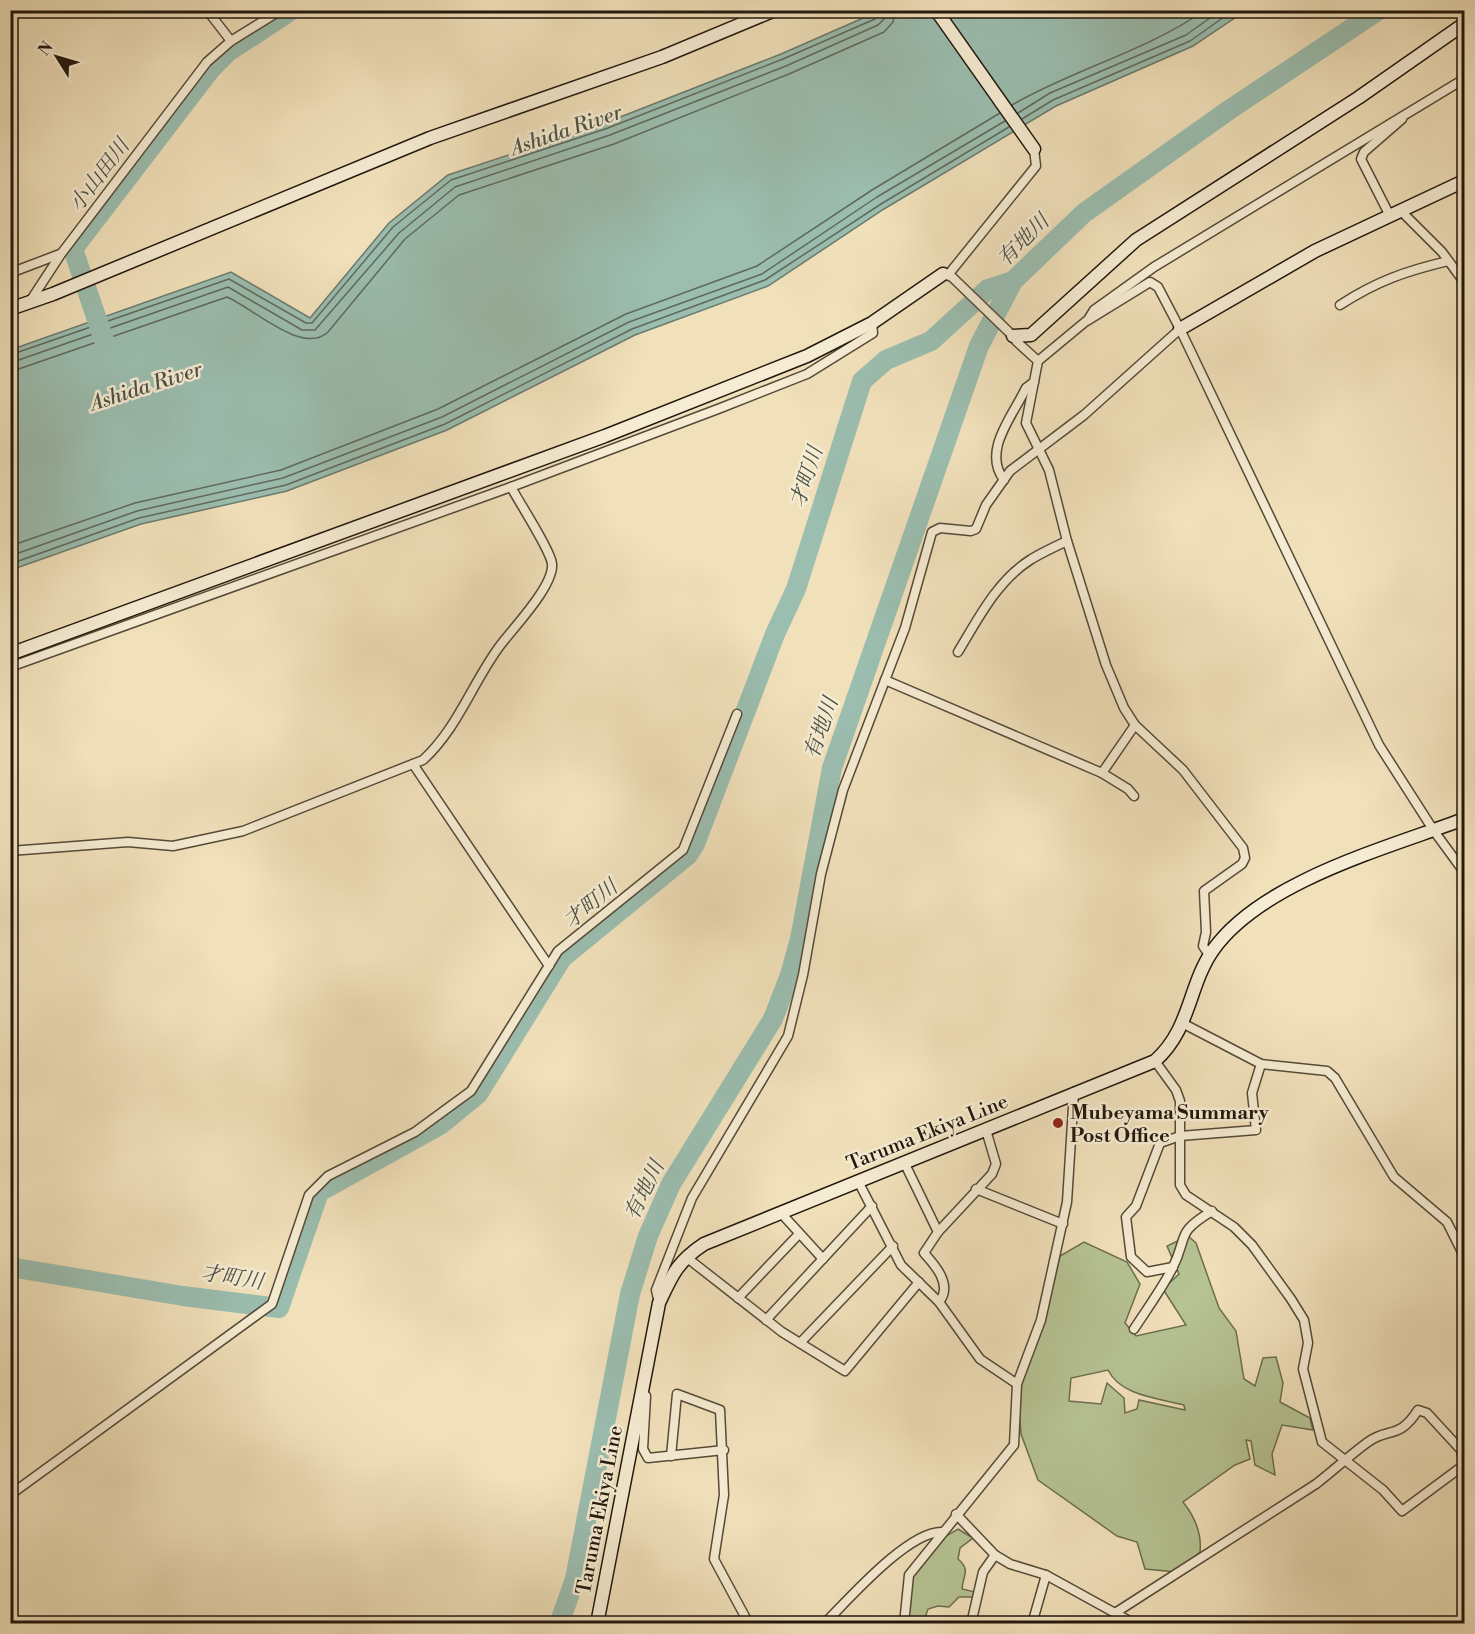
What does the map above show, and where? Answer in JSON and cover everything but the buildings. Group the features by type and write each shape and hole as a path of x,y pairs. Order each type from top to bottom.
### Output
{"street":[{"path":"207,10 231,41"},
{"path":"29,303 61,254 207,62 231,41 281,10"},
{"path":"10,309 430,138 662,57 775,10"},
{"path":"10,654 605,436 807,356 872,323 948,275 1036,166 1034,149 936,10"},
{"path":"1014,336 1031,335 1136,240 1358,98 1464,24"},
{"path":"1085,322 1094,310 1154,267 1464,79"},
{"path":"1403,115 1402,122 1364,152 1361,159 1396,213 1448,261 1464,282"},
{"path":"659,1303 656,1290 692,1198 788,1036 804,975 821,874 843,790 905,628 932,532 940,528 971,531 976,529 986,505 1011,471 1084,415 1180,329 1315,251 1464,181"},
{"path":"10,273 61,254"},
{"path":"1341,305 1369,286 1403,271 1448,261"},
{"path":"948,275 1038,361"},
{"path":"1209,955 1203,946 1206,932 1203,908 1204,891 1242,864 1245,858 1243,848 1183,770 1135,725 1124,708 1106,665 1067,540 1049,470 1026,423 1038,361 1085,322 1150,282 1158,287 1180,329 1379,745 1434,831 1464,872"},
{"path":"10,667 511,487 807,374 873,333 872,323"},
{"path":"1004,480 996,470 995,449 1026,388 1034,382"},
{"path":"10,851 128,842 173,846 243,831 423,760 437,747 456,722 497,650 550,579 552,562 511,487"},
{"path":"958,652 989,601 1009,578 1028,561 1067,540"},
{"path":"885,680 1102,773 1128,789 1134,796"},
{"path":"10,1495 272,1304 309,1195 328,1176 415,1132 471,1091 558,951 683,850 737,714"},
{"path":"1102,773 1135,725"},
{"path":"413,764 549,966"},
{"name":"Taruma Ekiya Line","path":"597,1623 659,1303 675,1268 686,1257 704,1244 1155,1061 1164,1053 1184,1024 1209,955 1225,934 1271,899 1314,876 1464,819"},
{"path":"1184,1024 1261,1064 1327,1071 1335,1078 1394,1177 1447,1222 1464,1256"},
{"path":"1115,1612 1316,1484 1344,1462 1370,1440 1398,1431 1418,1410 1427,1413 1461,1450 1464,1465 1402,1511 1383,1490 1344,1462 1322,1442 1303,1370 1308,1343 1304,1320 1252,1245 1212,1211 1186,1195 1180,1185 1180,1101 1176,1090 1155,1061"},
{"path":"1173,1268 1147,1272 1131,1257 1126,1217 1136,1206 1160,1143 1180,1136 1256,1130 1252,1093 1261,1064"},
{"path":"904,1623 909,1575 1014,1445 1017,1383 1041,1320 1067,1202 1074,1092"},
{"path":"939,1302 943,1289 941,1274 924,1253 938,1232 992,1174 996,1164 986,1130"},
{"path":"904,1162 938,1232"},
{"path":"858,1181 901,1265 939,1302 980,1359 1017,1383"},
{"path":"976,1190 1063,1224"},
{"path":"766,1320 872,1206"},
{"path":"1134,1329 1173,1268 1182,1236 1192,1223 1212,1211"},
{"path":"781,1213 823,1259"},
{"path":"738,1298 799,1234"},
{"path":"800,1343 892,1246"},
{"path":"686,1257 766,1320 845,1371 919,1282"},
{"path":"644,1381 647,1386 643,1449 648,1458 724,1450"},
{"path":"671,1456 677,1394 720,1410 724,1450 724,1496 714,1559 749,1623"},
{"path":"956,1514 995,1555 1010,1564 1046,1575 1135,1623"},
{"path":"824,1623 911,1543 935,1532 942,1532"},
{"path":"971,1623 983,1572 995,1555"},
{"path":"1032,1623 1046,1575"}],"green space":[{"path":"1188,1236 1196,1243 1219,1308 1236,1331 1244,1379 1255,1386 1263,1358 1276,1357 1283,1383 1280,1402 1310,1418 1313,1430 1282,1425 1272,1454 1275,1475 1255,1465 1251,1441 1246,1440 1250,1459 1235,1465 1183,1502 1197,1526 1200,1552 1176,1572 1145,1569 1137,1542 1117,1536 1038,1480 1021,1434 1019,1409 1021,1380 1045,1319 1060,1256 1084,1242 1127,1262 1140,1284 1125,1323 1136,1336 1186,1325 1163,1289 1179,1274 1167,1246","holes":["1108,1370 1114,1379 1131,1391 1184,1405 1185,1410 1139,1400 1137,1409 1125,1413 1124,1398 1107,1383 1101,1404 1069,1401 1071,1378"]},
{"path":"958,1529 973,1538 960,1548 958,1559 965,1570 962,1589 975,1592 974,1597 959,1597 949,1607 938,1606 928,1609 923,1623 907,1624 912,1576 946,1536"}],"water":[{"name":"Ashida River","path":"879,11 1245,11 1193,46 1056,106 884,209 768,286 635,335 447,430 287,491 141,524 11,570 10,350 231,272 310,318 389,223 448,175 605,123 781,54"}],"waterway":[{"name":"小山田川","path":"105,343 73,249 211,69 228,52 292,10"},
{"name":"有地川","path":"559,1624 575,1579 630,1294 648,1236 671,1184 773,1019 790,975 800,939 832,768 979,346 1013,281 1084,213 1229,110 1379,10"},
{"name":"才町川","path":"10,1267 183,1296 279,1308 319,1192 440,1125 478,1094 562,958 688,855 695,844 775,634 796,589 862,381 886,360 931,341 988,289 1013,281"}],"place":[{"name":"Mubeyama Summary Post Office","path":"1058,1123"}]}
